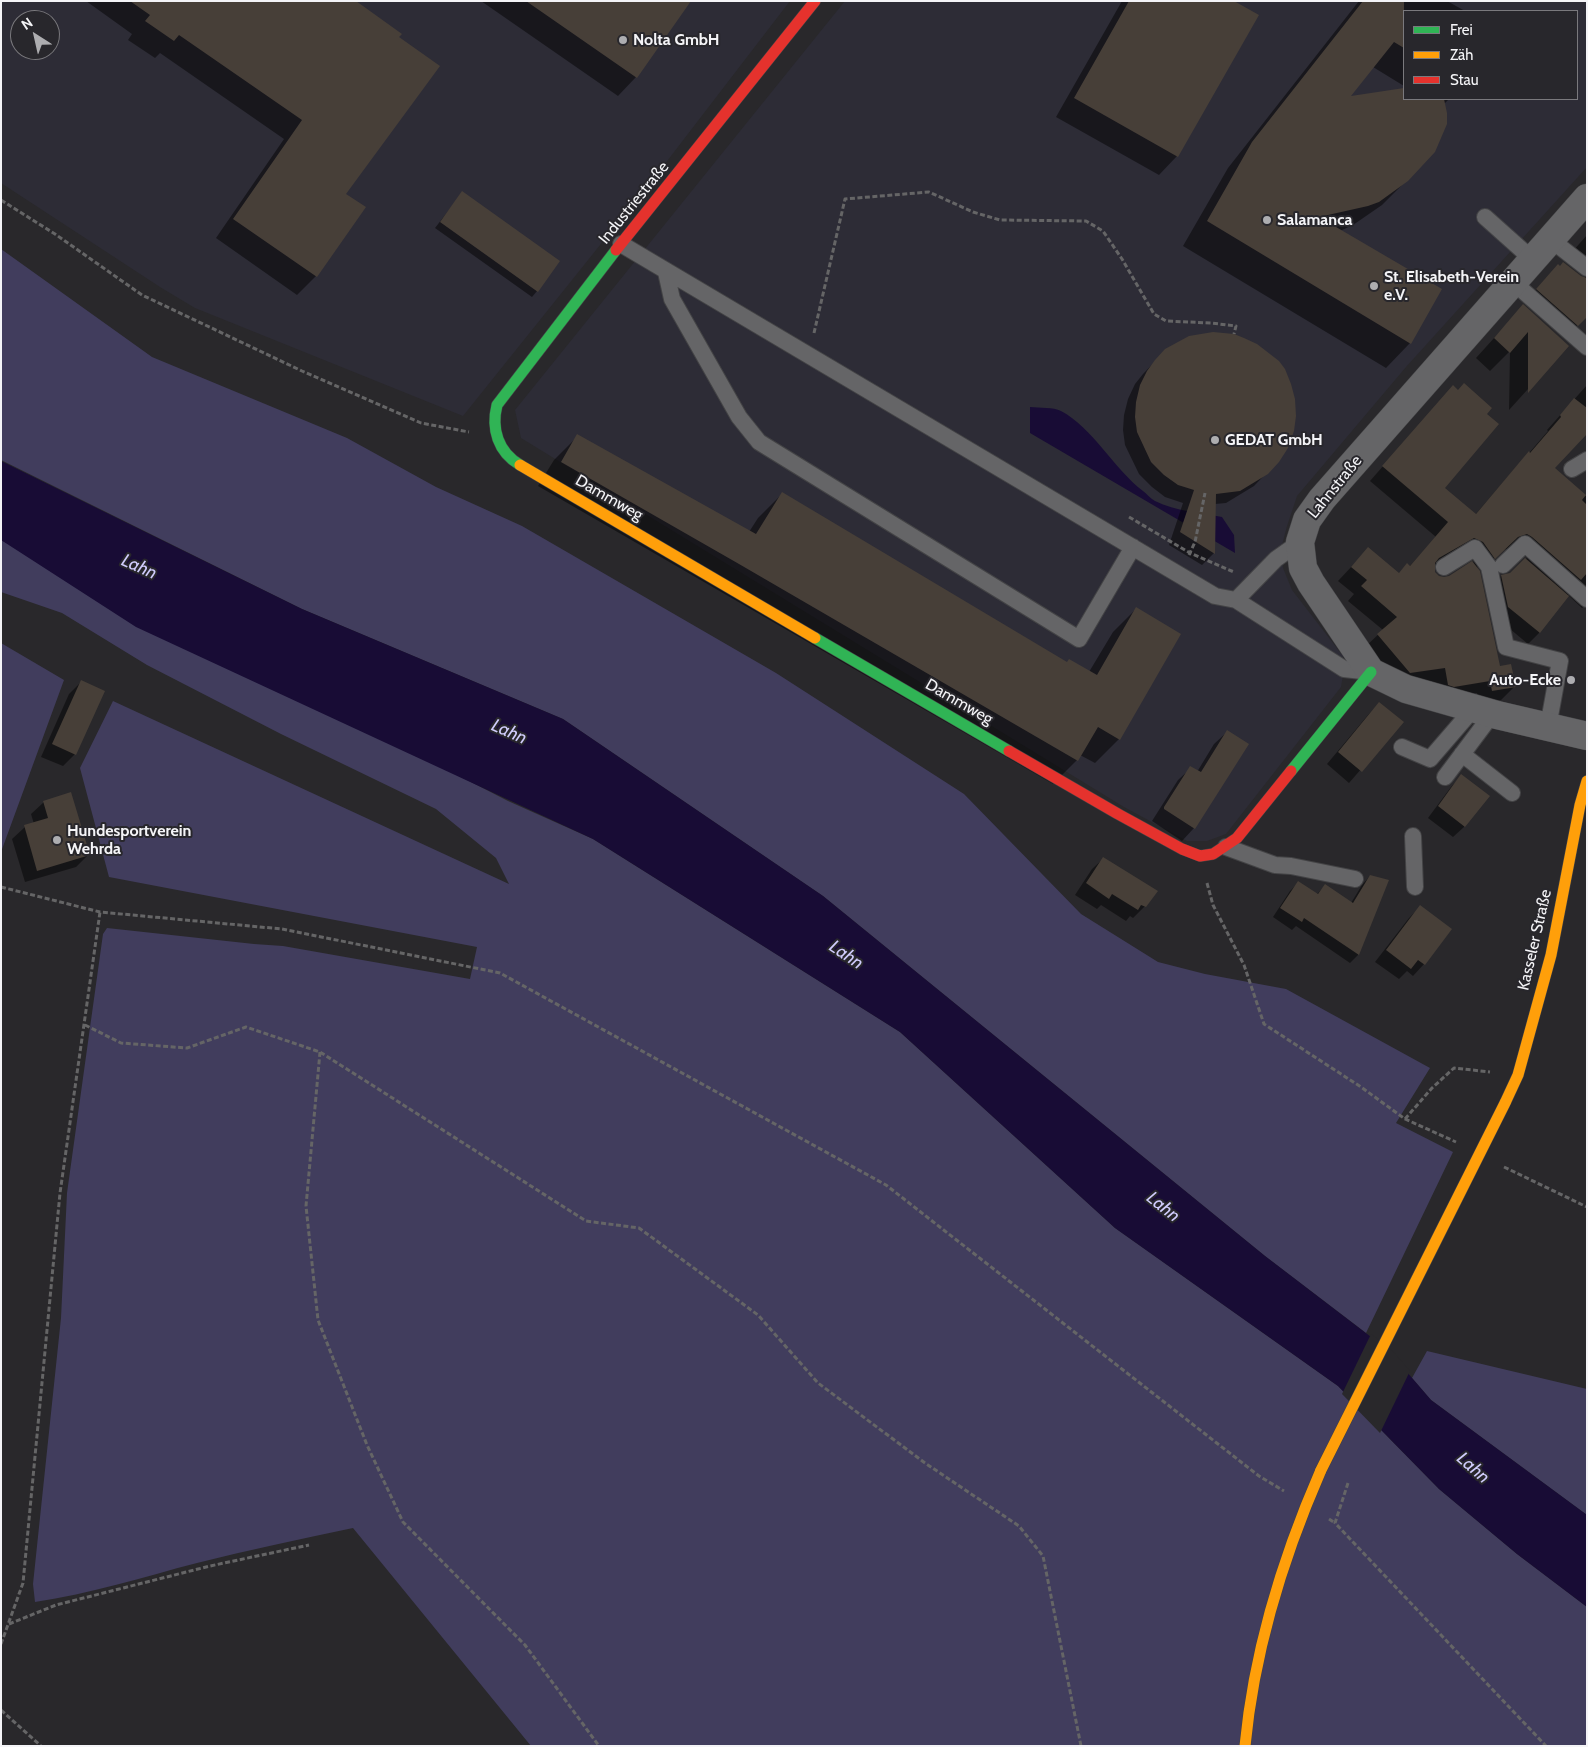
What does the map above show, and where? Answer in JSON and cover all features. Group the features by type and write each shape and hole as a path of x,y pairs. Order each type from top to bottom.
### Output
{"street":[{"name":"Industriestraße","path":"494,432 493,423 497,405 621,244 815,1"},
{"name":"Lahnstraße","path":"1371,672 1311,583 1303,568 1300,542 1307,520 1322,499 1587,198"},
{"name":"Dammweg","path":"494,432 498,443 511,460 1118,814 1182,849 1200,856"},
{"path":"1200,856 1214,854 1237,838 1371,672 1406,689 1483,711 1587,736"},
{"name":"Kasseler Straße","path":"1245,1746 1253,1690 1268,1621 1306,1504 1321,1470 1518,1074 1551,955 1580,805 1587,781"}],"lane":[{"path":"1485,217 1532,259"},
{"path":"1550,239 1587,268"},
{"path":"621,244 1215,596 1236,600 1344,669 1371,672"},
{"path":"666,272 672,299 739,417 759,442 1079,639 1133,546"},
{"path":"1513,282 1587,347"},
{"path":"1572,469 1587,460"},
{"path":"1236,600 1276,559 1300,542"},
{"path":"1503,565 1525,544 1587,599"},
{"path":"1444,567 1476,548 1489,567 1506,647 1560,661 1548,727"},
{"path":"1402,747 1430,759 1483,711"},
{"path":"1445,777 1462,754 1483,711"},
{"path":"1462,754 1512,793"},
{"path":"1413,836 1415,886"},
{"path":"1226,847 1275,865 1290,866 1355,879"}],"path":[{"path":"814,333 845,199 929,192 973,212 1000,220 1086,221 1103,231 1122,259 1154,314 1166,322 1211,322 1236,326 1234,334"},
{"path":"1,200 55,234 142,295 302,371 421,423 468,432 494,432"},
{"path":"1195,542 1205,493"},
{"path":"1190,553 1235,572"},
{"path":"1200,856 1213,905 1244,965 1264,1024 1361,1087 1405,1119 1432,1088 1454,1068 1518,1074"},
{"path":"1,887 100,912 282,929 500,973 886,1185 1259,1476 1306,1504"},
{"path":"1,1644 23,1583 60,1193 100,912"},
{"path":"85,1025 121,1043 187,1048 246,1027 320,1052 586,1220 639,1228 758,1315 818,1383 925,1462 1019,1526 1043,1556 1081,1746"},
{"path":"320,1052 306,1206 318,1320 367,1445 403,1522 525,1645 599,1746"},
{"path":"1348,1483 1336,1523 1546,1746"},
{"path":"8,1624 56,1605 210,1566 309,1545"},
{"path":"1,1710 41,1746"}],"shaded area":[{"path":"1,1 790,1 661,169 463,416 195,308 1,183"},
{"path":"845,1 1587,1 1587,167 1406,367 1297,496 1281,549 1283,568 1292,590 1343,656 1344,669 1341,687 1226,834 1207,841 1187,841 1124,807 521,438 515,410"},
{"path":"1,249 152,357 347,438 436,487 522,526 776,673 964,794 1081,914 1158,962 1205,974 1286,989 1430,1068 1396,1123 1453,1152 1366,1333 1265,1256 823,896 563,719 302,609 1,460"},
{"path":"1,540 508,801 593,839 900,1032 1115,1228 1338,1386 1439,1489 1517,1554 1587,1607 1587,1746 531,1746 353,1528 216,1558 96,1590 35,1602 33,1584 61,1318 67,1193 103,934 107,928 283,946 470,979 477,947 109,877 80,768 113,701 509,884 496,858 436,809 281,734 147,665 62,613 1,592"},
{"path":"1,643 64,680 1,852"},
{"path":"1427,1351 1587,1389 1587,1515 1431,1400 1412,1378"}],"water":[{"path":"1030,407 1058,410 1072,418 1083,427 1132,482 1155,501 1180,509 1222,517 1234,535 1235,553 1030,433"},
{"name":"Lahn","path":"1,461 302,609 563,719 823,896 1265,1256 1388,1350 1431,1400 1587,1515 1587,1607 1517,1554 1439,1489 1338,1386 1115,1228 900,1032 593,839 136,627 1,540"}],"pier":[{"path":"1371,1334 1390,1348 1410,1371 1380,1433 1342,1394"}],"building":[{"path":"130,1 356,1 402,34 399,37 440,66 346,194 366,207 317,277 233,219 302,120 179,35 174,41 145,21 150,15"},
{"name":"Nolta GmbH","path":"526,1 691,1 637,78"},
{"path":"1129,1 1234,1 1259,15 1178,157 1074,98"},
{"path":"1363,1 1404,1 1403,47 1394,42 1351,96 1403,88 1403,100 1444,100 1447,124 1435,152 1408,181 1379,202 1319,217 1442,289 1411,344 1207,221 1252,142"},
{"path":"462,191 560,261 538,292 440,222"},
{"path":"1563,262 1581,276 1587,278 1587,317 1578,326 1536,289 1558,264 1560,266"},
{"path":"1523,304 1569,346 1528,393 1528,332 1510,353 1494,338"},
{"name":"GEDAT GmbH","path":"1213,332 1234,334 1244,338 1257,344 1279,361 1285,369 1291,384 1295,399 1296,416 1294,431 1288,448 1268,474 1240,491 1216,494 1215,554 1180,532 1194,490 1178,485 1151,462 1137,432 1135,417 1140,385 1147,371 1165,349 1189,336"},
{"path":"1464,383 1492,408 1487,414 1499,424 1445,488 1476,514 1529,451 1530,453 1561,417 1560,415 1574,398 1587,408 1587,434 1555,468 1586,495 1582,500 1587,505 1587,573 1581,580 1527,534 1518,537 1495,559 1483,542 1474,538 1439,558 1435,563 1435,572 1439,576 1444,577 1449,576 1472,561 1480,571 1500,666 1511,664 1516,687 1492,691 1490,681 1454,687 1448,685 1445,668 1410,673 1377,634 1397,617 1361,586 1367,580 1351,567 1368,547 1399,573 1407,563 1410,566 1448,522 1382,466 1453,385 1458,390"},
{"path":"577,434 756,534 782,492 1067,662 1069,659 1097,675 1136,607 1181,634 1120,740 1098,727 1078,761 561,462"},
{"path":"1525,558 1569,596 1540,633 1508,607 1501,575 1510,573"},
{"path":"81,680 105,691 76,755 52,744"},
{"path":"1379,702 1404,722 1362,772 1338,752"},
{"path":"1227,730 1249,744 1195,829 1164,809 1164,807 1190,766 1201,772"},
{"path":"1461,774 1490,796 1465,827 1438,806"},
{"name":"Hundesportverein Wehrda","path":"71,792 90,855 37,871 24,825 48,818 43,801"},
{"path":"1103,857 1158,891 1146,907 1141,905 1138,910 1112,894 1109,899 1086,883"},
{"path":"1370,875 1389,880 1359,955 1304,918 1302,922 1280,908 1298,881 1318,894 1325,884 1353,903"},
{"path":"1420,905 1452,929 1425,965 1418,960 1411,969 1386,950"}],"traffic: fast":[{"path":"520,465 512,460 501,447 495,423 497,405 616,250"},
{"path":"815,638 1009,751"},
{"path":"1291,771 1371,672"}],"traffic: slow":[{"path":"520,465 815,638"},
{"path":"1505,1103 1518,1075 1551,955 1580,805 1587,781"},
{"path":"1321,1470 1505,1103"},
{"path":"1245,1746 1255,1675 1272,1605 1294,1536 1321,1470"}],"traffic: jam":[{"path":"616,250 815,1"},
{"path":"1009,751 1118,814 1182,849 1200,856 1213,854 1237,838 1291,771"}],"place":[{"name":"Nolta GmbH","path":"623,40"},
{"name":"Salamanca","path":"1267,220"},
{"name":"St. Elisabeth-Verein e.V.","path":"1374,286"},
{"name":"GEDAT GmbH","path":"1215,440"},
{"name":"Auto-Ecke","path":"1571,680"},
{"name":"Hundesportverein Wehrda","path":"57,840"}]}
